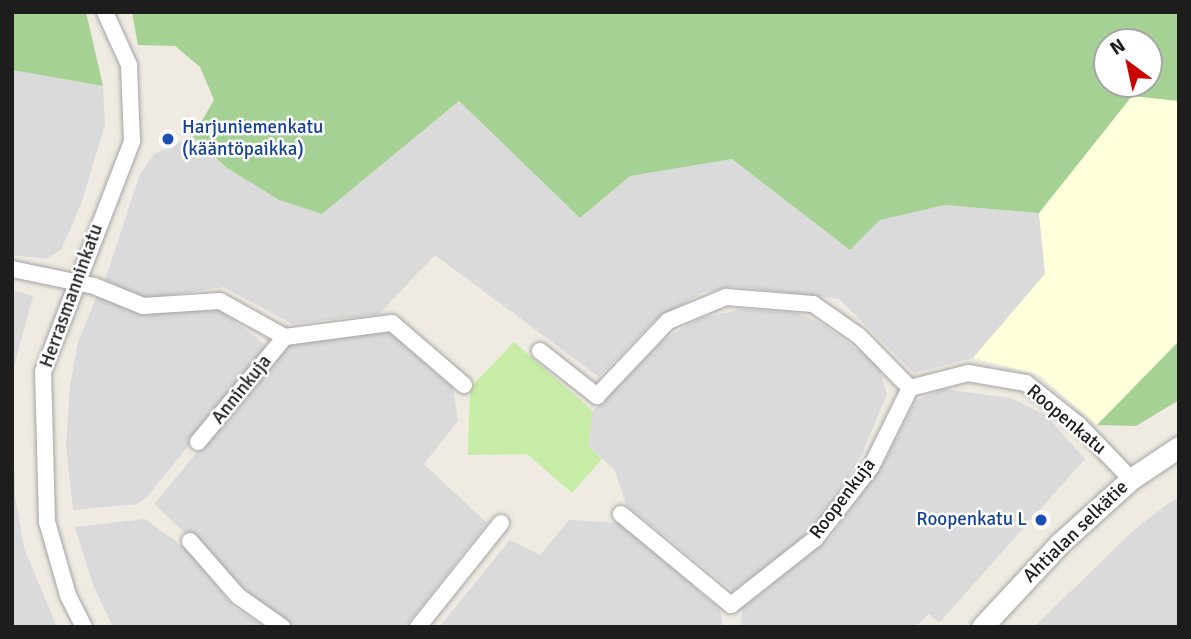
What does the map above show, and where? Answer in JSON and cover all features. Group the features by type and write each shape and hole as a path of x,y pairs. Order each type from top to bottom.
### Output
{"street":[{"name":"Herrasmanninkatu","path":"84,627 68,595 47,522 42,414 43,372 74,283 132,141 129,65 105,12"},
{"path":"12,269 94,286 143,306 220,301 285,337 392,323 464,385"},
{"path":"540,351 597,396 668,321 726,298 813,304 859,336 910,388"},
{"name":"Anninkuja","path":"198,442 285,337"},
{"name":"Roopenkatu","path":"910,388 968,373 1026,383 1079,425 1131,479"},
{"name":"Roopenkuja","path":"621,514 731,605 815,539 871,467 910,388"},
{"name":"Ahtialan selkätie","path":"982,627 1059,544 1131,479 1179,447"},
{"path":"418,627 501,523"},
{"path":"190,541 238,596 282,627"}],"shaded area":[{"path":"12,70 103,86 105,125 81,204 61,250 46,259 12,255"},
{"path":"1130,98 1179,101 1179,341 1097,425 1039,375 973,358 1045,274 1039,213"},
{"path":"459,101 580,218 630,176 732,159 850,250 880,220 945,205 1039,213 1046,273 973,358 914,373 839,299 732,286 701,293 654,321 599,377 435,255 379,314 292,324 223,287 145,299 105,280 140,174 154,154 193,136 227,168 279,200 322,214"},
{"path":"12,290 33,296 12,374"},
{"path":"97,296 218,308 268,347 147,497 137,504 73,510 66,445 70,386 78,342"},
{"path":"744,309 797,313 822,324 878,364 887,394 862,454 834,502 799,542 733,591 626,504 614,469 588,446 593,411 663,340 700,318"},
{"path":"391,330 453,388 458,421 424,464 487,523 405,627 295,627 246,590 154,504 286,345"},
{"path":"12,374 15,496 24,548 57,627 12,627"},
{"path":"943,389 1011,398 1047,416 1085,459 939,623 929,614 915,627 741,627 742,608 831,537 888,455 915,401"},
{"path":"1179,496 1179,627 1034,627 1137,527"},
{"path":"145,519 192,553 233,607 264,627 113,627 93,585 75,527"},
{"path":"569,520 620,523 720,609 723,627 439,627 510,540 540,555"}],"green space":[{"path":"12,12 86,12 103,86 12,70"},
{"path":"132,12 1179,12 1179,101 1151,98 1163,98 1163,28 1093,28 1093,98 1130,98 1039,213 945,205 880,220 850,250 732,159 630,176 580,218 459,101 322,214 279,200 227,168 193,136 214,100 200,67 175,46 138,45"},
{"path":"1179,341 1179,400 1136,426 1097,425"},
{"path":"514,342 593,411 588,446 602,459 572,493 527,454 468,455 470,388"}],"place":[{"name":"Harjuniemenkatu (kääntöpaikka)","path":"168,139"},
{"name":"Roopenkatu L","path":"1041,520"}]}
